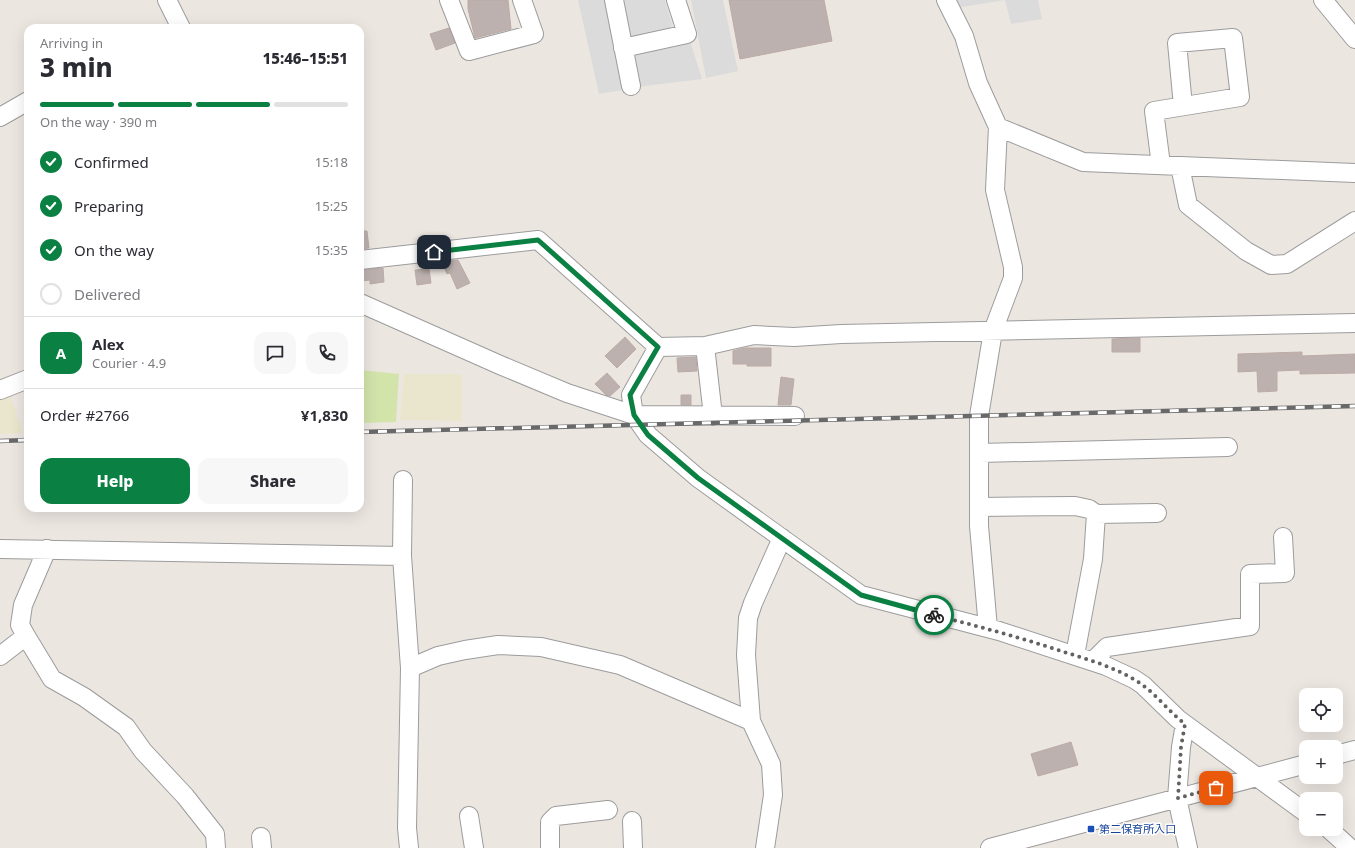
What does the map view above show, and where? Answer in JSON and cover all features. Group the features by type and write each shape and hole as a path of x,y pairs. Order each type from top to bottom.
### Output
{"street":[{"path":"167,0 179,24"},
{"path":"449,0 469,51 534,34 522,0"},
{"path":"614,0 631,86"},
{"path":"623,48 688,34 676,0"},
{"path":"946,0 964,36 978,83 998,127 995,190 1013,267 1013,278 993,331 979,416 979,526 988,628"},
{"path":"1323,0 1355,39"},
{"path":"1161,165 1154,111 1240,97 1233,38 1177,43 1183,106"},
{"path":"0,116 24,103"},
{"path":"998,127 1082,162 1355,173"},
{"path":"1180,166 1188,205 1246,251 1271,265 1287,264 1355,221"},
{"path":"364,260 538,240 658,347 705,346 754,335 794,337 841,334 1355,324"},
{"path":"364,305 500,366 567,393 634,415 795,416"},
{"path":"705,346 713,416"},
{"path":"658,347 630,395 634,415 648,435 698,478 861,595 988,628 1075,655 1106,666 1143,685 1185,724 1299,808"},
{"path":"0,390 24,380"},
{"path":"980,452 1228,447"},
{"path":"403,480 402,556 410,668 407,828 409,848"},
{"path":"979,506 1074,506 1089,509 1096,514 1157,513"},
{"path":"1075,655 1093,559 1096,514"},
{"path":"1093,661 1107,647 1250,626 1250,574 1286,573 1283,537"},
{"path":"765,848 773,795 771,764 751,721 746,655 748,618 753,603 782,538"},
{"path":"0,549 402,556"},
{"path":"47,549 23,605 20,625 26,636 52,679 84,697 126,727 144,751 185,796 216,834 216,848"},
{"path":"0,656 26,636"},
{"path":"410,668 438,656 465,650 498,645 541,647 620,665 751,721"},
{"path":"1185,724 1181,747 1178,798 1188,848"},
{"path":"1343,753 1355,750"},
{"path":"990,848 1299,766"},
{"path":"550,848 550,822 556,816 608,810"},
{"path":"469,816 474,848"},
{"path":"632,821 633,848"},
{"path":"1337,836 1350,848"}],"shaded area":[{"path":"578,0 609,0 628,89 599,94"},
{"path":"618,0 665,0 672,24 668,30 634,39 624,32"},
{"path":"691,0 723,0 738,71 706,78"},
{"path":"952,0 1005,0 956,8"},
{"path":"1005,0 1038,0 1042,19 1011,24"},
{"path":"689,38 702,79 637,87 630,56 636,48"},
{"path":"404,374 462,374 462,421 400,420"},
{"path":"9,392 23,433 0,434 0,395"}],"green space":[{"path":"364,370 399,374 396,422 364,423"}],"building":[{"path":"468,0 508,0 511,29 475,38 468,9"},
{"path":"729,0 824,0 832,41 740,59"},
{"path":"449,28 455,43 436,50 430,34"},
{"path":"364,231 367,231 369,248 364,249"},
{"path":"458,260 470,283 457,289 450,273 447,274 442,262"},
{"path":"383,268 384,282 370,284 370,280 364,281 364,270"},
{"path":"429,269 431,283 417,285 415,270"},
{"path":"625,337 636,349 617,368 605,356"},
{"path":"1140,338 1140,352 1112,352 1112,339"},
{"path":"745,348 771,348 771,366 747,366 747,364 733,364 733,351"},
{"path":"1302,352 1302,356 1355,354 1355,373 1300,374 1300,370 1277,371 1277,391 1258,392 1257,371 1238,372 1238,354"},
{"path":"696,357 697,371 678,372 677,358"},
{"path":"607,373 620,387 610,396 606,395 595,384"},
{"path":"781,377 794,379 791,405 778,405"},
{"path":"681,395 691,395 691,405 681,405"},
{"path":"1071,742 1078,765 1038,776 1031,754"}],"railway":[{"path":"364,432 1355,406"},
{"path":"0,441 24,440"}],"way so far":[{"path":"934,615 999,631 1075,655 1106,666 1134,679 1143,685 1185,724 1181,747 1178,798 1216,788"}],"place":[{"name":"第二保育所入口","path":"1091,829"}],"route":[{"path":"434,252 538,240 658,347 630,395 634,415 648,435 698,478 811,557 861,595 934,615"}]}
